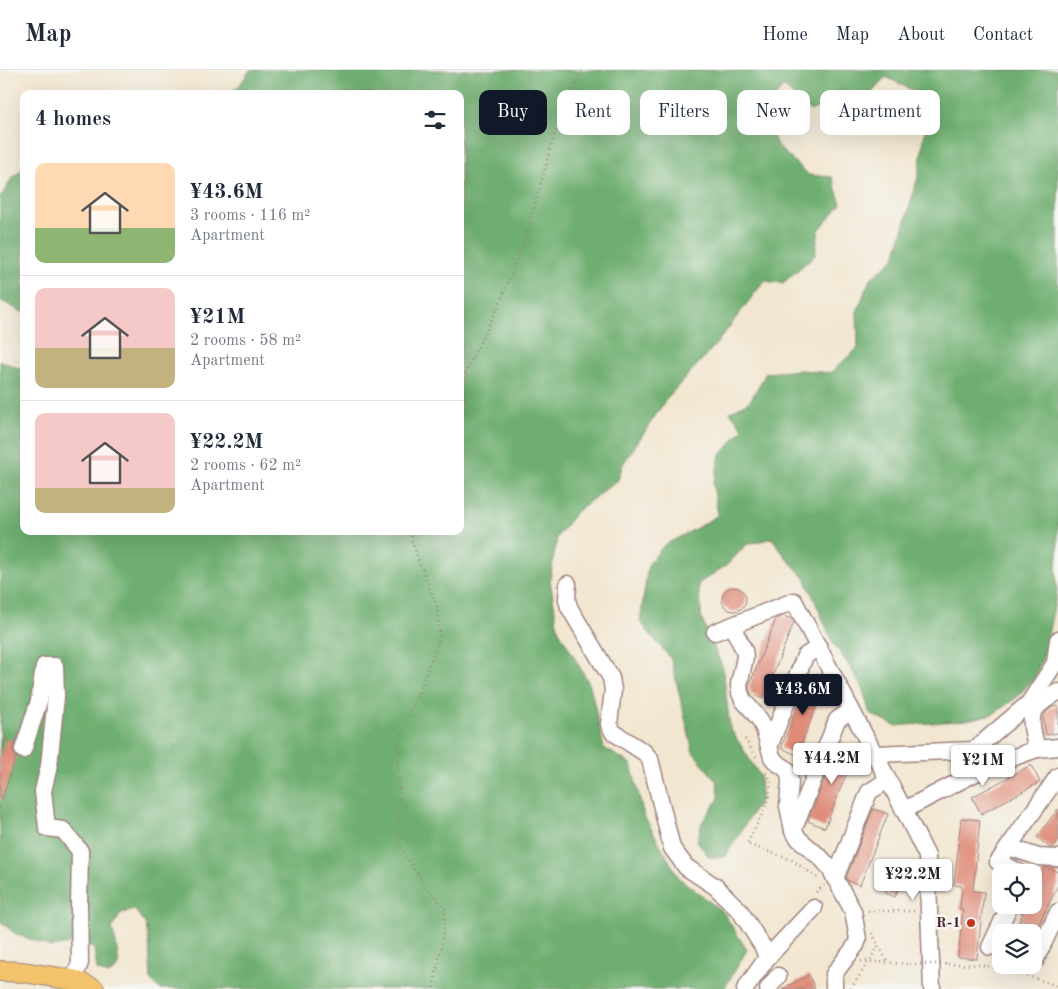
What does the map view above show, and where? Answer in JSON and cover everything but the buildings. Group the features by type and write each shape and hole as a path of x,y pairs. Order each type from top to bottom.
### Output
{"main road":[{"path":"0,971 23,972 73,980 94,989"}],"street":[{"path":"568,584 569,608 611,678 613,690 609,724 613,732 645,753 650,759 672,848 686,867 716,888 740,910 763,947 767,958"},
{"path":"715,632 794,601 927,856 932,989"},
{"path":"732,626 744,650 745,657 739,686 740,693 743,700 760,720 772,757 788,773 790,781 788,806 793,831 829,867 830,881 853,912 858,938 856,945 834,974 834,989"},
{"path":"874,754 974,750 1029,703 1055,663 1058,640"},
{"path":"769,747 805,656 819,647"},
{"path":"22,750 38,701 44,666 55,666 56,696 49,766 43,791 47,828 63,830 80,851 80,963 73,980"},
{"path":"1037,749 1031,724 1032,714 1041,703 1058,692"},
{"path":"793,831 837,720 851,710"},
{"path":"904,810 989,766 1026,752 1058,747"},
{"path":"1002,864 998,862 1058,776"},
{"path":"830,881 869,792 888,780"},
{"path":"1009,847 1038,857 1058,858"},
{"path":"745,989 767,958 815,900"},
{"path":"1042,946 1058,912"},
{"path":"990,947 1006,914"}],"path":[{"path":"464,375 499,305 527,233 554,136 582,70"},
{"path":"412,535 411,540 437,607 440,638 398,745 400,847 423,882 446,910 433,989"},
{"path":"815,900 830,881"},
{"path":"851,989 879,945"},
{"path":"845,960 910,964 982,965 1025,975 1058,986"}],"green space":[{"path":"250,70 1058,70 1057,592 1044,655 1034,679 1015,699 993,714 967,720 895,726 870,714 862,687 833,643 805,578 787,559 772,538 746,545 728,564 698,584 702,620 723,668 730,728 760,776 761,799 725,857 709,857 697,841 702,822 719,798 717,782 693,752 671,659 640,622 648,565 664,545 718,515 713,485 720,456 743,429 730,412 750,401 766,373 801,370 830,373 858,348 857,312 870,279 895,258 918,177 924,135 940,135 940,90 912,90 886,77 874,90 820,90 820,107 810,111 810,90 787,90 783,86 780,90 737,90 737,135 773,135 777,146 809,175 832,177 841,204 819,230 815,255 783,283 764,281 717,343 667,398 623,464 618,480 577,511 557,537 550,580 558,629 590,685 604,748 631,764 644,816 679,878 723,912 747,950 724,989 160,989 151,981 146,925 135,910 121,913 112,929 119,966 108,975 97,970 94,948 76,943 51,947 14,933 0,921 0,361 20,368 20,535 464,535 464,90 234,90 240,85"},
{"path":"20,171 20,311 0,300 0,196 12,178"}],"place":[{"name":"R-1","path":"971,923"}]}
